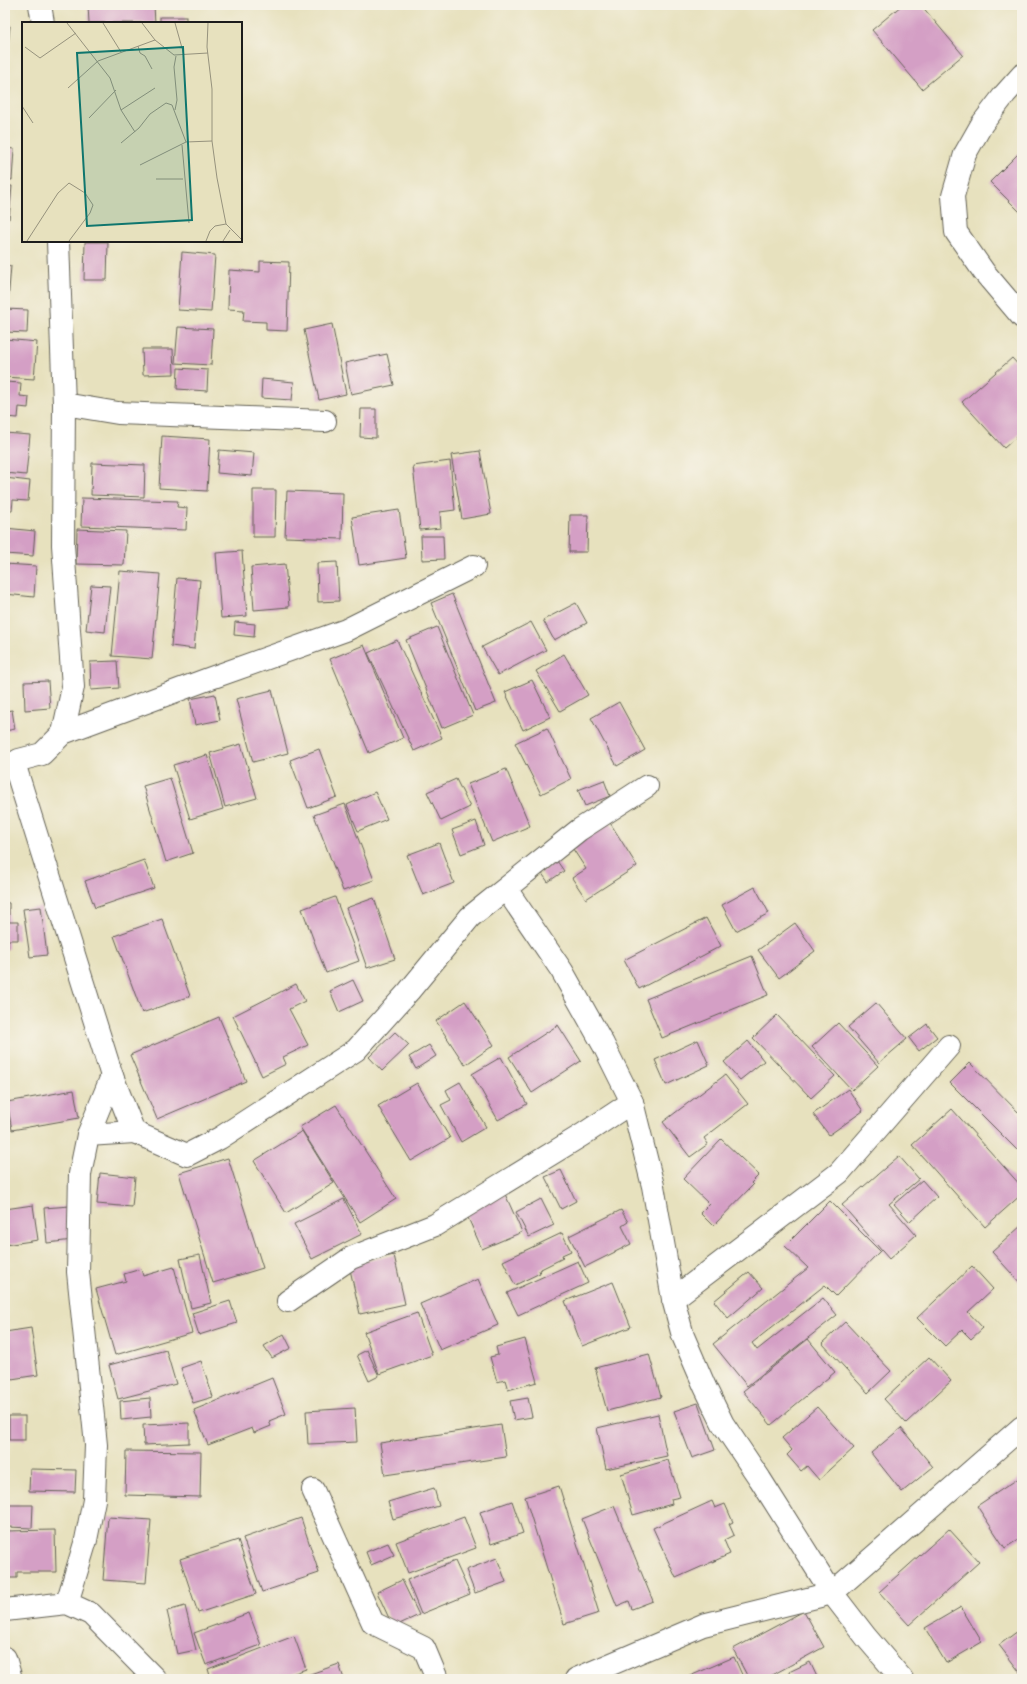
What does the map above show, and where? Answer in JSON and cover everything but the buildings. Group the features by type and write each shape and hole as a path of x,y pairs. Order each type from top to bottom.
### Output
{"street":[{"path":"40,5 43,22"},
{"path":"1022,75 982,124 965,154 953,196 956,232 984,272 1022,317"},
{"path":"58,242 64,404 63,545 73,687 63,733"},
{"path":"64,404 118,413 325,421"},
{"path":"134,1132 112,1076 9,763 42,754 63,733 346,630 474,566"},
{"path":"88,1135 134,1132 187,1155 220,1138 356,1050 409,991 470,917 579,830 647,786"},
{"path":"506,889 562,971 603,1044 632,1102 653,1186 673,1299 683,1336 723,1424 832,1593 866,1637 902,1679"},
{"path":"673,1299 838,1173 949,1046"},
{"path":"67,1603 86,1540 94,1500 96,1445 78,1272 80,1174 88,1135 112,1076"},
{"path":"288,1301 351,1258 435,1225 582,1135 632,1102"},
{"path":"576,1679 602,1674 703,1625 832,1593 1022,1427"},
{"path":"313,1490 374,1623 424,1648 437,1679"},
{"path":"5,1610 67,1603 91,1614 155,1679"},
{"path":"5,1658 11,1679"}]}
